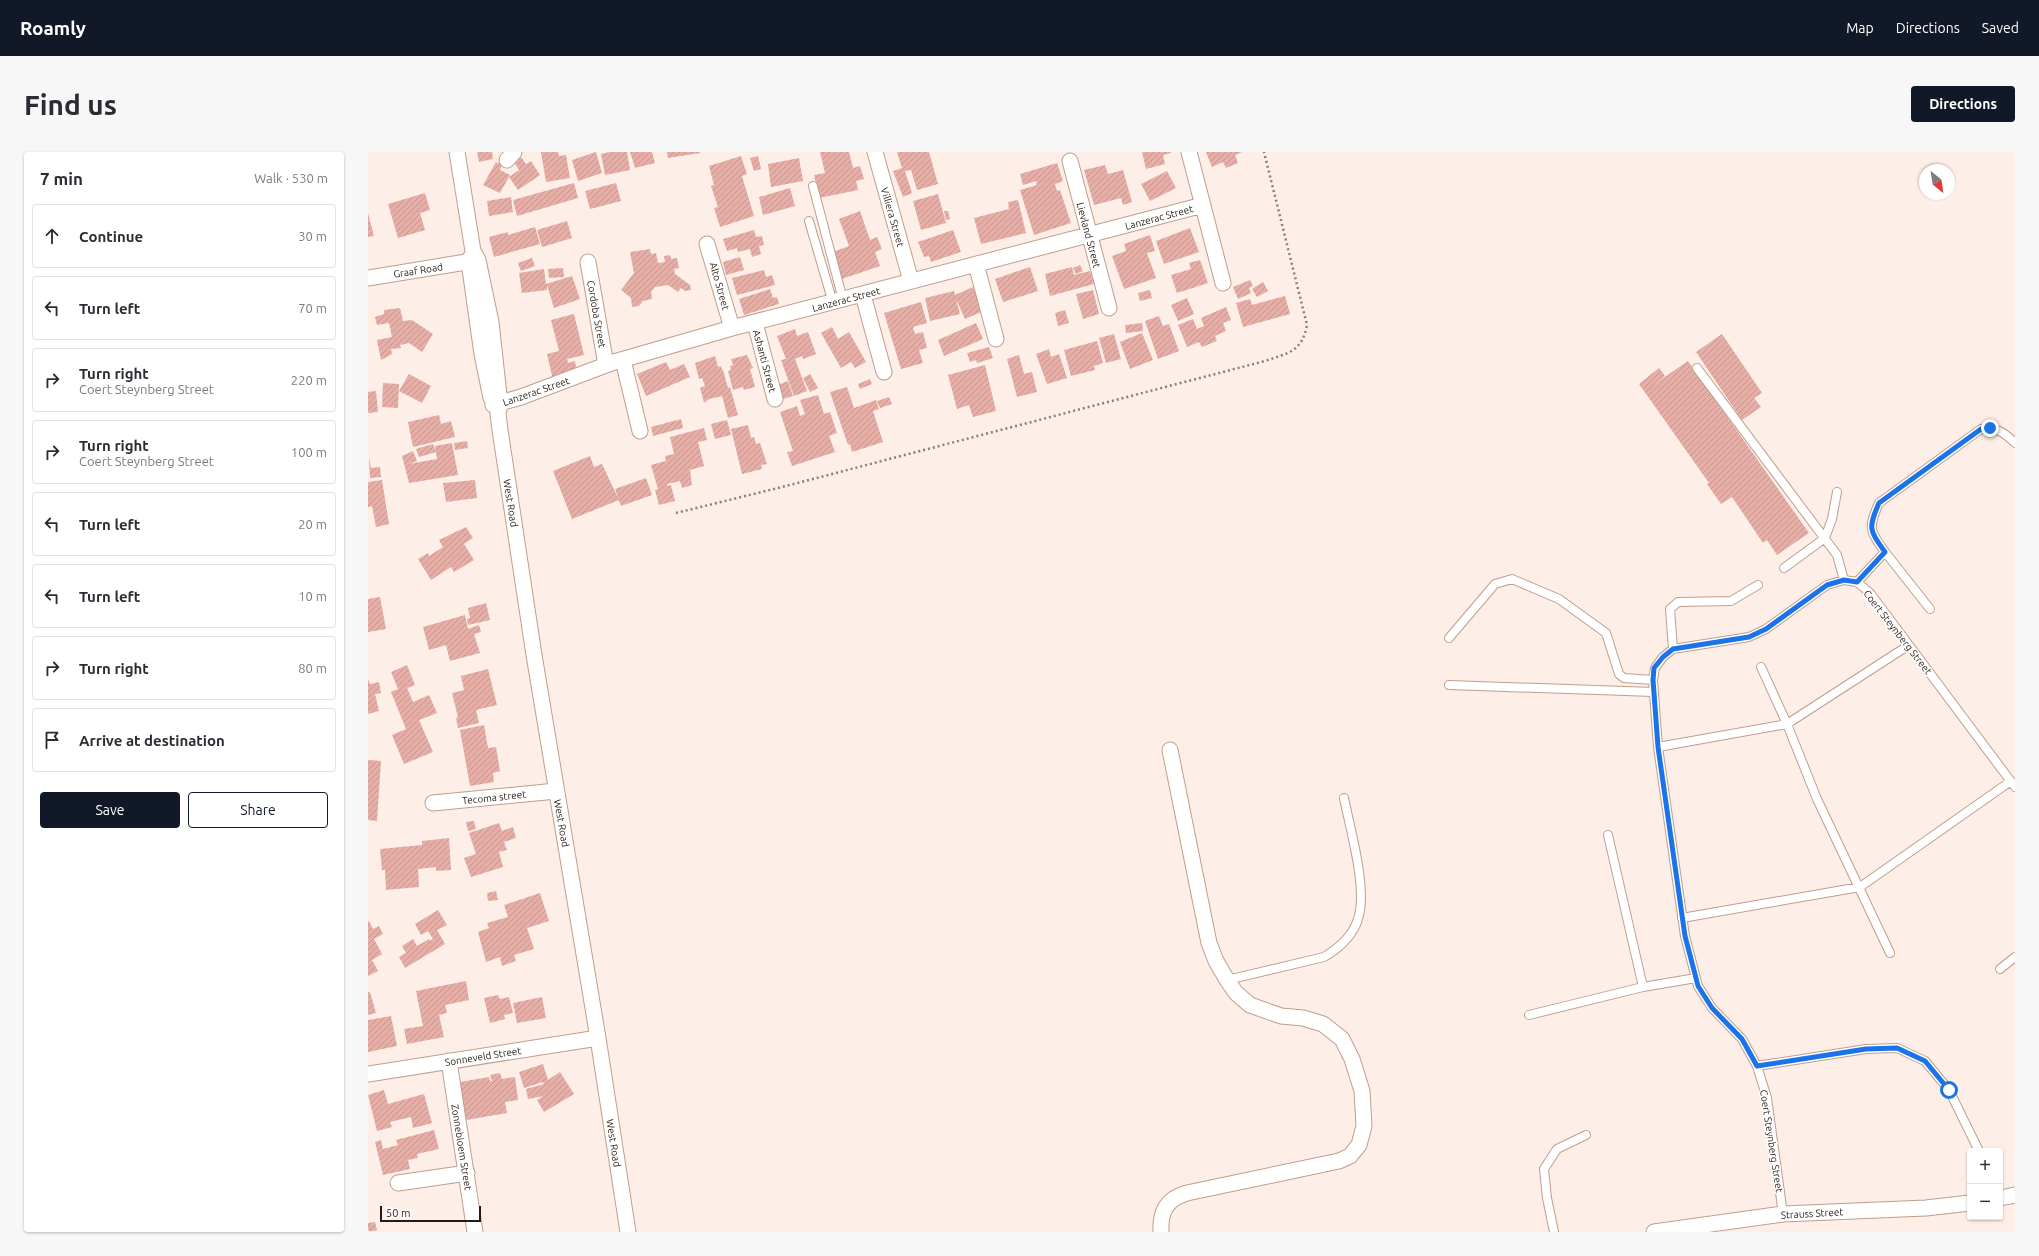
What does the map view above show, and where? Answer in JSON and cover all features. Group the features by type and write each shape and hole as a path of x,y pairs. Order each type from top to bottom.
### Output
{"street":[{"name":"West Road","path":"457,152 473,258 482,354 497,408 556,791 598,1038 628,1232"},
{"name":"Villiera Street","path":"875,152 911,281"},
{"path":"1189,152 1223,283"},
{"name":"Lievland Street","path":"1070,161 1108,308"},
{"name":"Lanzerac Street","path":"497,408 606,365 732,328 1203,205"},
{"name":"Alto Street","path":"707,244 732,328"},
{"name":"Graaf Road","path":"368,278 473,258"},
{"name":"Cordoba Street","path":"588,262 606,365"},
{"path":"976,264 996,339"},
{"path":"863,295 884,372"},
{"name":"Ashanti Street","path":"755,322 775,399"},
{"path":"623,360 640,431"},
{"path":"1161,1232 1161,1219 1164,1208 1173,1198 1187,1193 1339,1161 1350,1156 1359,1145 1364,1126 1362,1091 1352,1059 1342,1039 1323,1024 1303,1018 1280,1016 1250,1005 1236,993 1216,961 1209,943 1170,750"},
{"name":"Tecoma street","path":"433,803 556,791"},
{"name":"Sonneveld Street","path":"368,1074 598,1038"},
{"name":"Zonnebloem Street","path":"449,1061 475,1232"},
{"path":"398,1183 467,1172"},
{"name":"Strauss Street","path":"1654,1232 1783,1214 1926,1208 1967,1203"}],"lane":[{"path":"813,186 838,301"},
{"path":"809,221 838,301"},
{"path":"1697,368 1837,554 1844,580"},
{"path":"1930,609 1873,535 1871,521 1879,503 1981,429 1990,428 2004,432 2015,443"},
{"path":"1784,568 1825,538 1832,519 1837,492"},
{"path":"1857,582 1885,552"},
{"path":"1449,638 1495,584 1512,579 1559,599 1606,633 1619,674 1624,678 1653,680"},
{"name":"Coert Steynberg Street","path":"1783,1214 1767,1098 1757,1066 1742,1039 1712,1008 1698,986 1696,978 1682,918 1658,747 1653,680 1654,668 1663,657 1673,649 1749,637 1766,629 1827,585 1844,580 1857,582 1870,593 2013,784"},
{"path":"1673,649 1670,609 1678,602 1731,601 1758,585"},
{"path":"1658,747 1787,724 1909,645"},
{"path":"1761,667 1787,724 1817,799 1890,953"},
{"path":"1449,685 1654,692"},
{"path":"1682,918 1860,887 2013,784"},
{"path":"1227,980 1324,957 1337,949 1348,937 1358,919 1361,902 1359,876 1344,798"},
{"path":"1608,835 1643,986"},
{"path":"2000,969 2015,957"},
{"path":"1530,1015 1643,986 1696,978"},
{"path":"1757,1066 1866,1049 1897,1048 1925,1061 1944,1084 1977,1148"},
{"path":"1554,1232 1547,1198 1544,1169 1557,1150 1586,1135"}],"path":[{"path":"676,513 786,486 1265,361 1292,352 1300,344 1307,325 1264,152"}],"building":[{"path":"477,152 492,152 493,159 479,162"},
{"path":"541,152 558,152 559,156 566,155 570,178 546,182"},
{"path":"596,152 602,173 578,181 572,160"},
{"path":"610,152 627,152 630,170 605,175 601,154"},
{"path":"630,152 652,152 655,163 635,168"},
{"path":"667,152 700,152 700,153 668,158"},
{"path":"820,152 849,152 853,168 860,166 864,179 856,181 858,190 819,198 814,175 825,173"},
{"path":"897,152 929,152 938,184 917,190 911,170 905,171 912,193 903,197 893,171 902,168"},
{"path":"1142,152 1171,153 1163,155 1165,164 1146,169"},
{"path":"1206,152 1242,152 1235,155 1238,163 1226,168 1223,162 1212,167"},
{"path":"741,156 747,174 742,176 754,216 720,227 714,208 718,207 711,186 714,185 709,166"},
{"path":"758,156 761,169 754,171 750,158"},
{"path":"521,157 526,164 531,161 540,175 518,190 509,177 519,170 514,162"},
{"path":"799,158 803,181 771,187 768,164"},
{"path":"496,162 502,165 500,170 510,175 500,193 483,185"},
{"path":"1057,163 1063,181 1055,184 1057,191 1060,190 1071,223 1034,235 1020,190 1037,185 1036,181 1023,185 1020,174"},
{"path":"1105,165 1108,174 1123,170 1132,202 1123,205 1121,198 1094,205 1084,170"},
{"path":"1167,171 1176,188 1150,201 1141,184"},
{"path":"574,183 578,198 517,216 513,200"},
{"path":"616,183 621,201 590,209 585,191"},
{"path":"790,188 795,206 763,215 759,197"},
{"path":"425,193 430,210 420,213 425,230 398,238 388,204"},
{"path":"938,194 946,223 921,230 913,201"},
{"path":"511,197 513,212 489,216 487,201"},
{"path":"1018,200 1026,233 981,244 974,218 1009,209 1008,202"},
{"path":"860,211 870,240 877,237 882,249 875,252 880,266 842,279 833,252 849,246 839,219"},
{"path":"944,211 948,211 950,219 946,220"},
{"path":"368,213 374,236 368,237"},
{"path":"567,221 572,238 542,247 537,230"},
{"path":"535,227 540,244 494,257 489,237 508,232 508,235"},
{"path":"1190,228 1199,252 1164,264 1156,241"},
{"path":"754,230 756,237 762,236 764,245 759,246 761,254 752,257 750,249 738,252 737,248 727,251 723,239"},
{"path":"953,230 961,252 931,262 929,256 924,257 918,242"},
{"path":"1150,235 1155,251 1147,253 1156,278 1124,289 1112,256 1126,251 1124,244"},
{"path":"650,249 651,254 656,253 658,263 665,262 664,256 670,255 671,259 677,258 679,268 674,269 675,274 690,285 691,290 685,291 681,288 678,292 668,285 655,287 651,292 652,299 643,301 639,306 632,307 631,298 621,290 634,273 630,252"},
{"path":"740,257 744,270 726,275 723,262"},
{"path":"532,258 535,266 521,271 518,263"},
{"path":"1200,260 1208,283 1177,293 1171,275 1191,269 1189,263"},
{"path":"1080,265 1083,271 1076,274 1073,268"},
{"path":"1030,267 1038,291 1003,302 995,279"},
{"path":"1072,267 1074,275 1090,271 1094,284 1050,296 1045,274"},
{"path":"563,268 564,277 549,278 548,269"},
{"path":"544,269 546,284 572,276 580,299 554,308 547,285 547,290 522,293 519,273"},
{"path":"764,270 766,277 772,275 775,285 737,295 732,278"},
{"path":"1250,280 1253,286 1249,288 1251,293 1238,299 1233,287"},
{"path":"1263,282 1268,291 1257,297 1252,289"},
{"path":"973,287 984,311 965,319 956,299 960,314 930,321 925,298 954,291 955,295"},
{"path":"770,289 773,298 777,297 779,304 744,315 739,299"},
{"path":"1093,290 1099,314 1083,319 1076,294"},
{"path":"1150,290 1152,298 1140,301 1138,293"},
{"path":"1285,296 1290,314 1243,327 1236,303 1250,299 1252,305"},
{"path":"1187,298 1194,314 1178,321 1171,305"},
{"path":"921,302 927,323 913,327 915,334 923,332 927,348 919,350 923,363 901,369 884,313"},
{"path":"1226,307 1231,320 1223,323 1226,331 1215,336 1217,341 1202,347 1199,342 1187,347 1178,325 1193,319 1197,329 1204,326 1201,318"},
{"path":"400,308 403,321 412,320 433,334 422,352 409,343 400,345 401,348 391,349 392,354 381,360 377,340 392,337 389,323 377,325 375,317 384,314 384,310"},
{"path":"1065,310 1069,323 1058,326 1055,313"},
{"path":"574,314 584,355 567,359 568,363 575,361 577,373 553,380 547,354 559,351 551,320"},
{"path":"1159,316 1163,326 1169,324 1179,351 1158,359 1145,321"},
{"path":"976,323 983,339 944,356 938,340"},
{"path":"1142,323 1143,331 1126,333 1125,325"},
{"path":"832,327 838,339 849,332 866,362 855,368 851,362 841,368 821,333"},
{"path":"795,329 797,336 808,332 816,354 803,359 802,356 795,359 807,391 794,396 781,360 786,359 777,336"},
{"path":"1142,333 1153,360 1130,369 1120,342"},
{"path":"1114,334 1121,359 1106,363 1099,338"},
{"path":"1722,334 1762,393 1754,398 1761,407 1742,420 1696,352"},
{"path":"1097,341 1103,363 1094,366 1095,370 1071,376 1064,350"},
{"path":"989,347 993,358 977,363 976,360 970,362 967,353"},
{"path":"1049,349 1051,357 1059,354 1067,378 1047,384 1036,354"},
{"path":"747,355 753,368 750,369 755,387 744,390 743,387 733,390 728,371 731,370 730,366 733,365 731,359"},
{"path":"1019,355 1024,374 1032,372 1037,392 1017,397 1007,359"},
{"path":"715,356 718,367 721,366 723,370 728,388 730,387 738,415 728,418 722,396 709,399 704,403 700,388 705,386 702,378 699,379 695,363"},
{"path":"1688,361 1809,533 1777,555 1767,540 1763,543 1732,497 1721,504 1707,484 1709,483 1639,384 1659,368 1665,376 1653,385"},
{"path":"666,362 670,370 684,364 690,377 646,396 637,374"},
{"path":"985,365 996,411 973,417 969,405 957,409 948,375"},
{"path":"409,374 431,386 422,403 399,391"},
{"path":"810,374 818,388 810,392 803,378"},
{"path":"870,379 872,384 860,389 858,384"},
{"path":"788,381 793,396 783,399 778,385"},
{"path":"383,383 399,384 398,408 382,407"},
{"path":"847,387 854,408 876,400 879,409 873,411 883,442 852,452 850,444 848,445 830,392"},
{"path":"376,391 378,412 368,413 368,392"},
{"path":"818,395 824,414 830,412 837,433 829,436 835,452 792,466 787,452 793,451 780,412 797,406 800,416 805,414 800,400"},
{"path":"889,397 892,404 880,408 877,401"},
{"path":"439,415 441,424 451,421 455,437 413,447 408,422"},
{"path":"681,419 683,428 653,436 651,427"},
{"path":"727,420 731,435 715,439 711,424"},
{"path":"748,425 751,438 754,437 756,444 760,443 767,464 761,465 762,469 742,474 731,429"},
{"path":"704,428 707,440 698,442 704,466 690,470 692,485 682,488 680,481 667,484 668,486 671,485 675,501 659,505 655,490 658,489 651,465 666,461 665,456 674,454 670,437"},
{"path":"467,441 468,448 455,450 454,443"},
{"path":"452,443 458,475 409,483 402,456 413,451 417,461 408,464 437,459 435,446"},
{"path":"433,444 436,452 419,457 416,449"},
{"path":"590,456 594,467 602,464 619,500 572,519 553,471"},
{"path":"369,457 371,468 380,467 381,477 370,478"},
{"path":"646,478 652,495 621,506 615,489"},
{"path":"382,480 389,524 376,527 372,506 368,507 368,482"},
{"path":"475,480 477,498 446,502 443,483"},
{"path":"466,527 473,538 464,544 474,560 454,572 451,567 431,580 418,559 428,553 429,556 443,547 439,540"},
{"path":"380,597 386,629 368,632 368,599"},
{"path":"486,603 490,620 468,625 467,619 470,618 468,608"},
{"path":"465,615 468,629 479,625 481,632 474,634 480,653 450,661 446,645 429,650 423,627"},
{"path":"407,665 415,685 407,688 413,702 429,695 437,713 419,720 433,752 404,764 392,735 406,729 391,692 398,689 391,672"},
{"path":"488,669 497,705 476,710 479,723 458,728 456,718 458,717 452,693 464,690 461,676"},
{"path":"368,679 370,684 379,682 381,693 375,694 379,711 368,714"},
{"path":"484,725 488,748 496,747 500,771 493,773 494,782 470,786 460,730"},
{"path":"368,760 381,761 377,821 368,820"},
{"path":"474,821 476,829 468,831 466,822"},
{"path":"499,823 502,831 513,827 516,838 504,842 507,850 499,852 503,867 471,877 464,858 476,854 469,833"},
{"path":"449,838 451,870 436,871 436,867 418,869 419,887 386,890 385,870 382,870 380,849 422,845 422,841"},
{"path":"496,891 498,900 488,901 487,893"},
{"path":"540,893 549,921 527,928 534,949 514,955 516,961 502,966 500,957 486,962 478,932 489,928 487,923 508,917 504,905"},
{"path":"438,910 447,925 437,930 445,944 405,968 399,957 406,953 402,946 413,939 417,946 429,939 430,941 433,939 428,931 421,935 415,924"},
{"path":"369,921 373,929 379,926 383,934 374,939 382,954 372,960 378,971 368,976 368,922"},
{"path":"466,981 469,1000 445,1005 447,1013 439,1015 444,1037 407,1044 404,1029 423,1026 416,991"},
{"path":"368,992 370,992 376,1013 368,1015"},
{"path":"498,995 500,999 509,997 513,1013 504,1015 505,1019 490,1023 484,998"},
{"path":"542,997 546,1018 517,1023 513,1003"},
{"path":"391,1016 397,1046 368,1052 368,1020"},
{"path":"543,1064 548,1080 560,1072 574,1094 544,1112 537,1100 543,1096 528,1099 526,1089 544,1084 543,1082 524,1088 519,1072"},
{"path":"500,1073 502,1079 515,1077 518,1100 505,1102 507,1113 466,1120 460,1082 489,1077 490,1081 492,1081 490,1075"},
{"path":"384,1090 388,1104 424,1094 432,1123 413,1128 411,1117 390,1122 392,1127 377,1131 368,1095"},
{"path":"434,1130 439,1149 417,1154 418,1158 408,1160 410,1169 383,1175 375,1142 381,1140 383,1149 398,1145 396,1140"},
{"path":"375,1222 377,1230 368,1232 368,1223"}],"route":[{"path":"1949,1090 1925,1061 1897,1048 1866,1049 1757,1066 1742,1039 1712,1008 1698,986 1685,936 1658,747 1653,680 1654,668 1663,657 1673,649 1749,637 1766,629 1827,585 1844,580 1857,582 1885,552 1873,535 1871,521 1879,503 1981,429 1990,428"}]}
